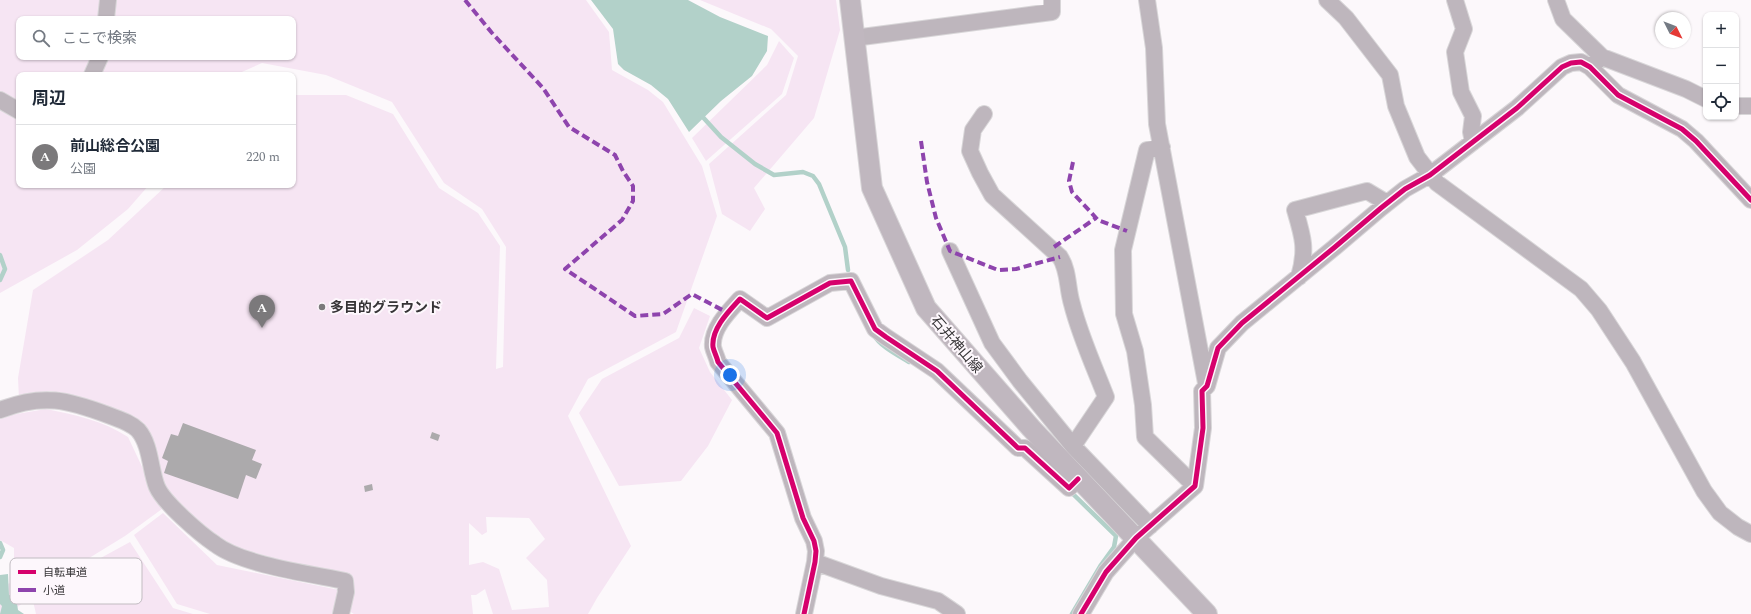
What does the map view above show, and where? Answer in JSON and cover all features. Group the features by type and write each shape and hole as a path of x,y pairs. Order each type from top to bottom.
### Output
{"main road":[{"name":"石井神山線","path":"850,0 872,188 926,308 1030,428 1078,479 1143,532 1207,614"}],"street":[{"path":"106,16 108,0"},
{"path":"854,38 1052,12 1052,0"},
{"path":"1147,0 1154,48 1157,124 1207,386"},
{"path":"1327,0 1346,18 1390,75 1396,106 1417,157 1430,175 1437,183 1581,289 1599,310 1633,362 1704,491 1720,513 1738,527 1751,534"},
{"path":"1456,0 1464,29 1455,52 1462,92 1473,116 1471,132 1473,142"},
{"path":"1556,0 1563,19 1596,62 1618,95 1682,129 1751,200"},
{"path":"93,72 99,60"},
{"path":"1081,614 1106,572 1143,532 1195,486 1203,428 1202,391 1207,386 1218,348 1242,323 1405,189 1430,175 1517,108 1562,67 1572,63 1596,62 1686,89 1703,98"},
{"path":"0,100 16,109"},
{"path":"1739,106 1751,106"},
{"path":"984,114 973,130 970,150 992,196 1060,257 1066,266 1071,304 1106,397 1073,446"},
{"path":"1162,147 1147,150 1123,250 1124,314 1135,351 1143,405 1145,437 1195,486"},
{"path":"1299,277 1304,260 1303,236 1295,210 1367,191 1388,203"},
{"path":"950,251 992,343 1020,380 1143,532"},
{"path":"804,614 815,562 816,550 814,541 803,518 777,433 718,362 713,347 714,336 728,313 740,299 767,318 830,283 851,280 876,329 937,371 1018,448 1025,448 1068,488 1078,479"},
{"path":"0,410 26,403 44,400 59,400 77,403 128,423 138,431 147,449 157,487 166,501 216,545 241,557 277,567 345,581 346,592 341,614"},
{"path":"815,562 881,586 938,602 957,614"}],"shaded area":[{"path":"0,0 586,0 609,32 612,70 648,90 663,102 702,166 717,216 676,332 588,379 568,416 631,546 588,614 493,614 485,589 476,595 471,595 473,614 354,614 349,611 353,586 347,573 302,566 241,549 216,539 170,497 162,483 151,438 94,402 50,391 19,399 18,378 33,290 108,240 164,188 296,188 296,95 346,95 393,114 439,188 478,213 500,246 496,369 503,367 506,247 482,209 444,183 392,102 326,75 262,63 242,72 16,72 16,188 146,188 128,209 77,250 0,293","holes":["486,517 529,518 545,539 526,558 547,580 549,607 512,610 499,569 483,562 469,565 469,523 482,535 487,532"]},
{"path":"591,0 688,0 720,17 768,36 767,51 752,76 721,101 689,132 668,99 651,85 624,70 618,64 613,29"},
{"path":"700,0 836,0 840,30 814,118 754,188 765,209 750,231 722,214 709,164 786,95 798,56 771,29"},
{"path":"779,41 794,58 782,94 706,161 692,138 767,65"},
{"path":"694,308 710,316 699,348 710,372 732,400 708,446 681,481 619,486 579,413 602,379 679,338"},
{"path":"46,409 98,422 118,431 128,437 162,509 125,536 89,558 14,558 14,548 0,540 0,418"},
{"path":"163,513 217,565 339,590 332,614 210,614 177,604 134,535"},
{"path":"130,542 140,558 101,558"},
{"path":"142,560 173,608 193,614 36,614 34,604 142,604"},
{"path":"8,574 10,604 17,604 18,610 24,614 0,614 2,606 0,604 0,575"},
{"path":"10,583 10,604 21,604 8,614 0,614 0,586"}],"building":[{"path":"183,423 256,450 252,460 262,464 256,479 246,475 238,499 164,473 168,461 162,458 171,434 178,436"},
{"path":"432,432 440,435 438,441 430,438"},
{"path":"372,484 373,490 365,492 364,486"}],"waterway":[{"path":"700,114 721,137 755,164 774,175 803,172 813,176 819,184 845,247 848,270"},
{"path":"0,255 5,269 0,280"},
{"path":"873,334 884,346 909,362"},
{"path":"1072,614 1101,565 1114,547 1116,536 1073,494"},
{"path":"0,543 3,550 0,557"}],"marked path":[{"path":"465,0 492,33 543,88 569,127 615,155 633,186 633,201 622,220 565,269 635,316 663,314 692,294 728,313"},
{"path":"921,141 927,182 936,218 950,251 998,270 1016,269 1060,257"},
{"path":"1073,162 1069,181 1072,192 1098,220 1127,231"},
{"path":"1054,247 1096,218"}],"cycle path":[{"path":"1081,614 1106,572 1136,538 1195,486 1203,428 1202,391 1207,386 1218,348 1242,323 1381,208 1405,189 1430,175 1517,108 1562,67 1571,63 1581,62 1590,67 1618,95 1682,129 1696,141 1751,200"},
{"path":"804,614 815,562 816,551 814,541 803,518 777,433 718,362 713,347 713,340 718,327 740,299 767,318 830,283 851,281 875,329 937,371 1018,448 1025,448 1069,488 1078,479"}],"place":[{"name":"多目的グラウンド","path":"322,307"},
{"name":"前山総合公園","path":"262,328"}]}
